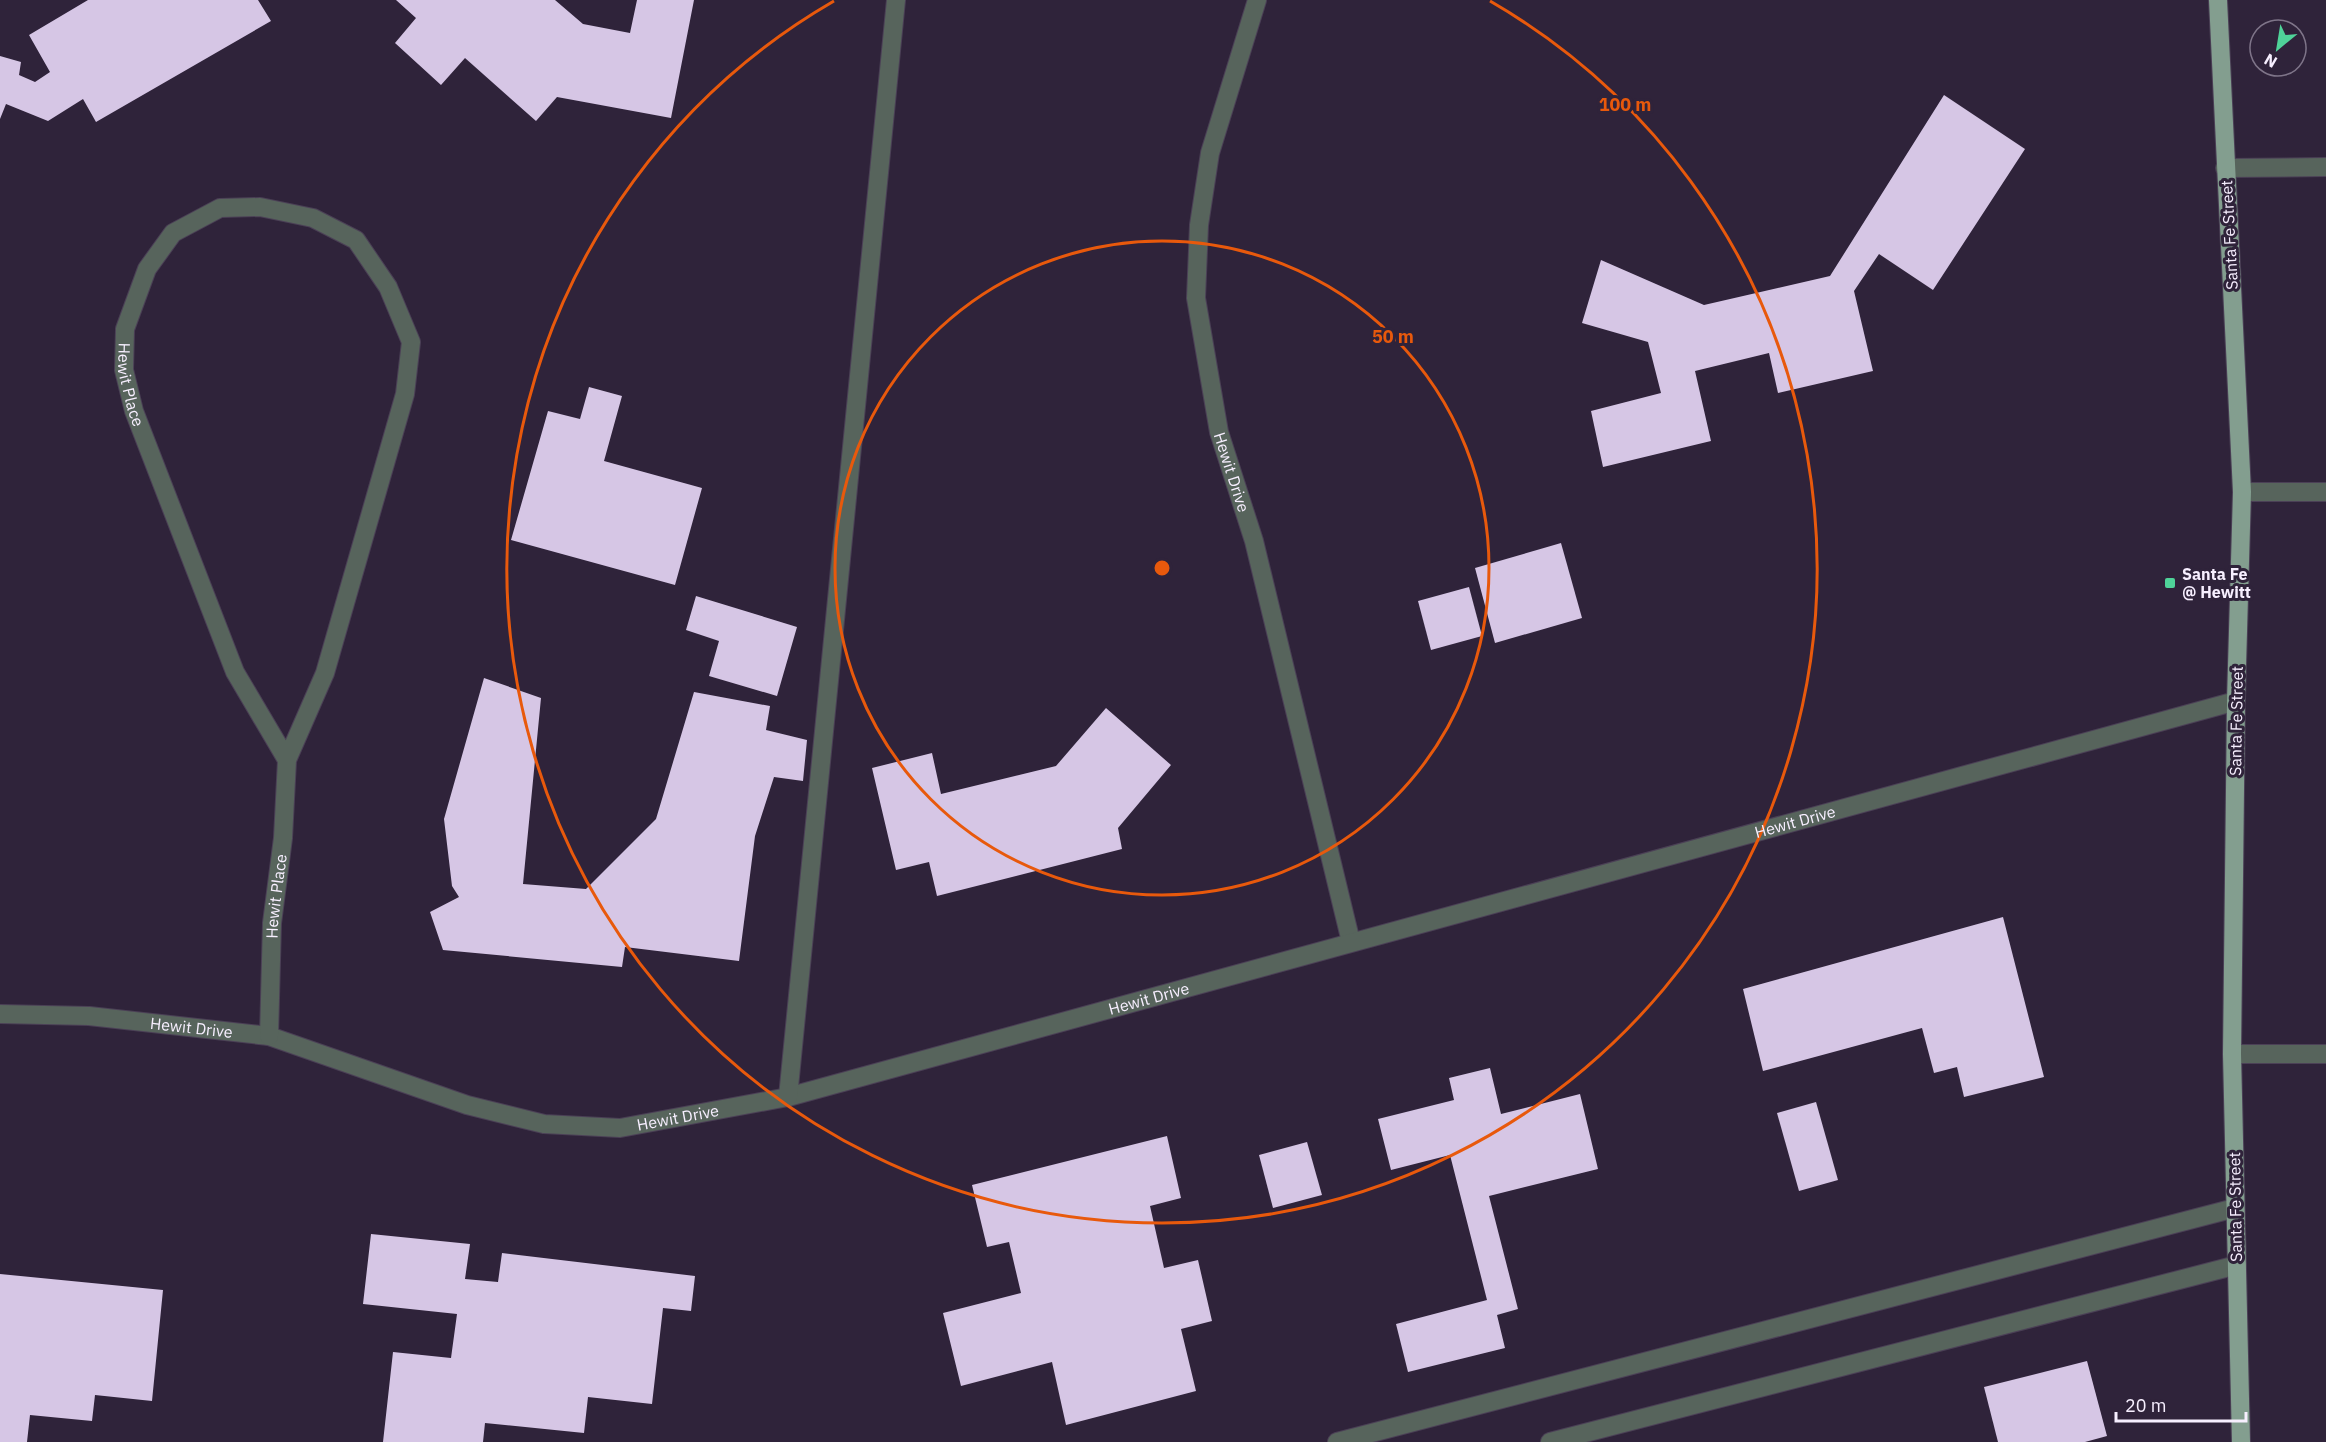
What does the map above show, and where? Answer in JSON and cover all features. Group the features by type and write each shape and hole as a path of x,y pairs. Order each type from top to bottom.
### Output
{"main road":[{"name":"Santa Fe Street","path":"2218,0 2242,492 2236,701 2232,1054 2241,1442"}],"street":[{"path":"788,1097 896,0"},
{"name":"Hewit Drive","path":"1257,0 1210,153 1199,225 1196,297 1219,432 1254,541 1351,942"},
{"path":"2225,168 2326,167"},
{"name":"Hewit Place","path":"269,1036 273,923 283,838 287,759 325,673 405,394 411,342 388,287 356,240 313,218 260,207 220,207 173,233 147,269 125,329 124,370 134,411 235,672 287,759"},
{"path":"2242,492 2326,492"},
{"name":"Hewit Drive","path":"0,1014 89,1016 269,1036 467,1105 544,1124 620,1128 788,1097 2236,701"},
{"path":"2232,1054 2326,1053"},
{"path":"1337,1442 2235,1208"},
{"path":"1550,1442 2237,1265"}],"building":[{"path":"88,0 258,0 271,21 96,122 83,99 48,121 6,104 0,119 0,56 21,62 19,75 35,82 50,72 29,35"},
{"path":"396,0 555,0 583,24 630,33 637,0 694,0 671,118 557,97 536,121 465,58 441,85 395,43 416,18"},
{"path":"1944,95 2025,149 1933,290 1879,254 1854,291 1873,371 1778,393 1769,353 1695,371 1711,441 1603,467 1591,411 1661,393 1648,342 1582,323 1601,260 1704,305 1830,276"},
{"path":"589,387 622,396 604,461 702,488 675,585 511,540 548,411 580,419"},
{"path":"1561,543 1582,618 1495,643 1475,568"},
{"path":"1469,587 1482,636 1431,650 1418,601"},
{"path":"696,596 797,627 777,696 709,676 719,641 686,630"},
{"path":"484,678 541,698 523,884 586,889 656,819 694,692 770,706 766,730 807,740 803,781 774,777 755,836 739,961 625,947 622,967 443,950 430,912 459,897 452,886 444,819"},
{"path":"1106,708 1171,765 1118,828 1122,849 937,896 929,862 896,870 872,768 932,753 941,794 1056,766"},
{"path":"2003,917 2044,1077 1964,1097 1957,1067 1934,1073 1922,1028 1763,1071 1743,989"},
{"path":"1490,1068 1501,1114 1580,1094 1598,1169 1489,1196 1518,1309 1497,1315 1505,1348 1408,1372 1396,1324 1487,1300 1450,1155 1391,1170 1378,1119 1454,1100 1449,1078"},
{"path":"1816,1102 1838,1180 1799,1191 1777,1113"},
{"path":"1167,1136 1181,1198 1150,1206 1164,1268 1198,1260 1212,1321 1181,1329 1196,1391 1066,1425 1052,1362 961,1386 943,1313 1021,1293 1009,1242 987,1247 972,1185"},
{"path":"1307,1142 1322,1195 1273,1208 1259,1155"},
{"path":"371,1234 470,1244 465,1279 498,1282 502,1253 695,1276 691,1311 663,1308 652,1404 588,1397 584,1433 485,1423 483,1442 383,1442 393,1352 451,1358 457,1314 363,1304"},
{"path":"0,1274 163,1290 152,1401 95,1395 92,1421 30,1415 27,1442 0,1442"},
{"path":"2087,1361 2107,1436 2085,1442 1998,1442 1984,1387"}],"place":[{"name":"Santa Fe @ Hewitt","path":"2170,583"}]}
